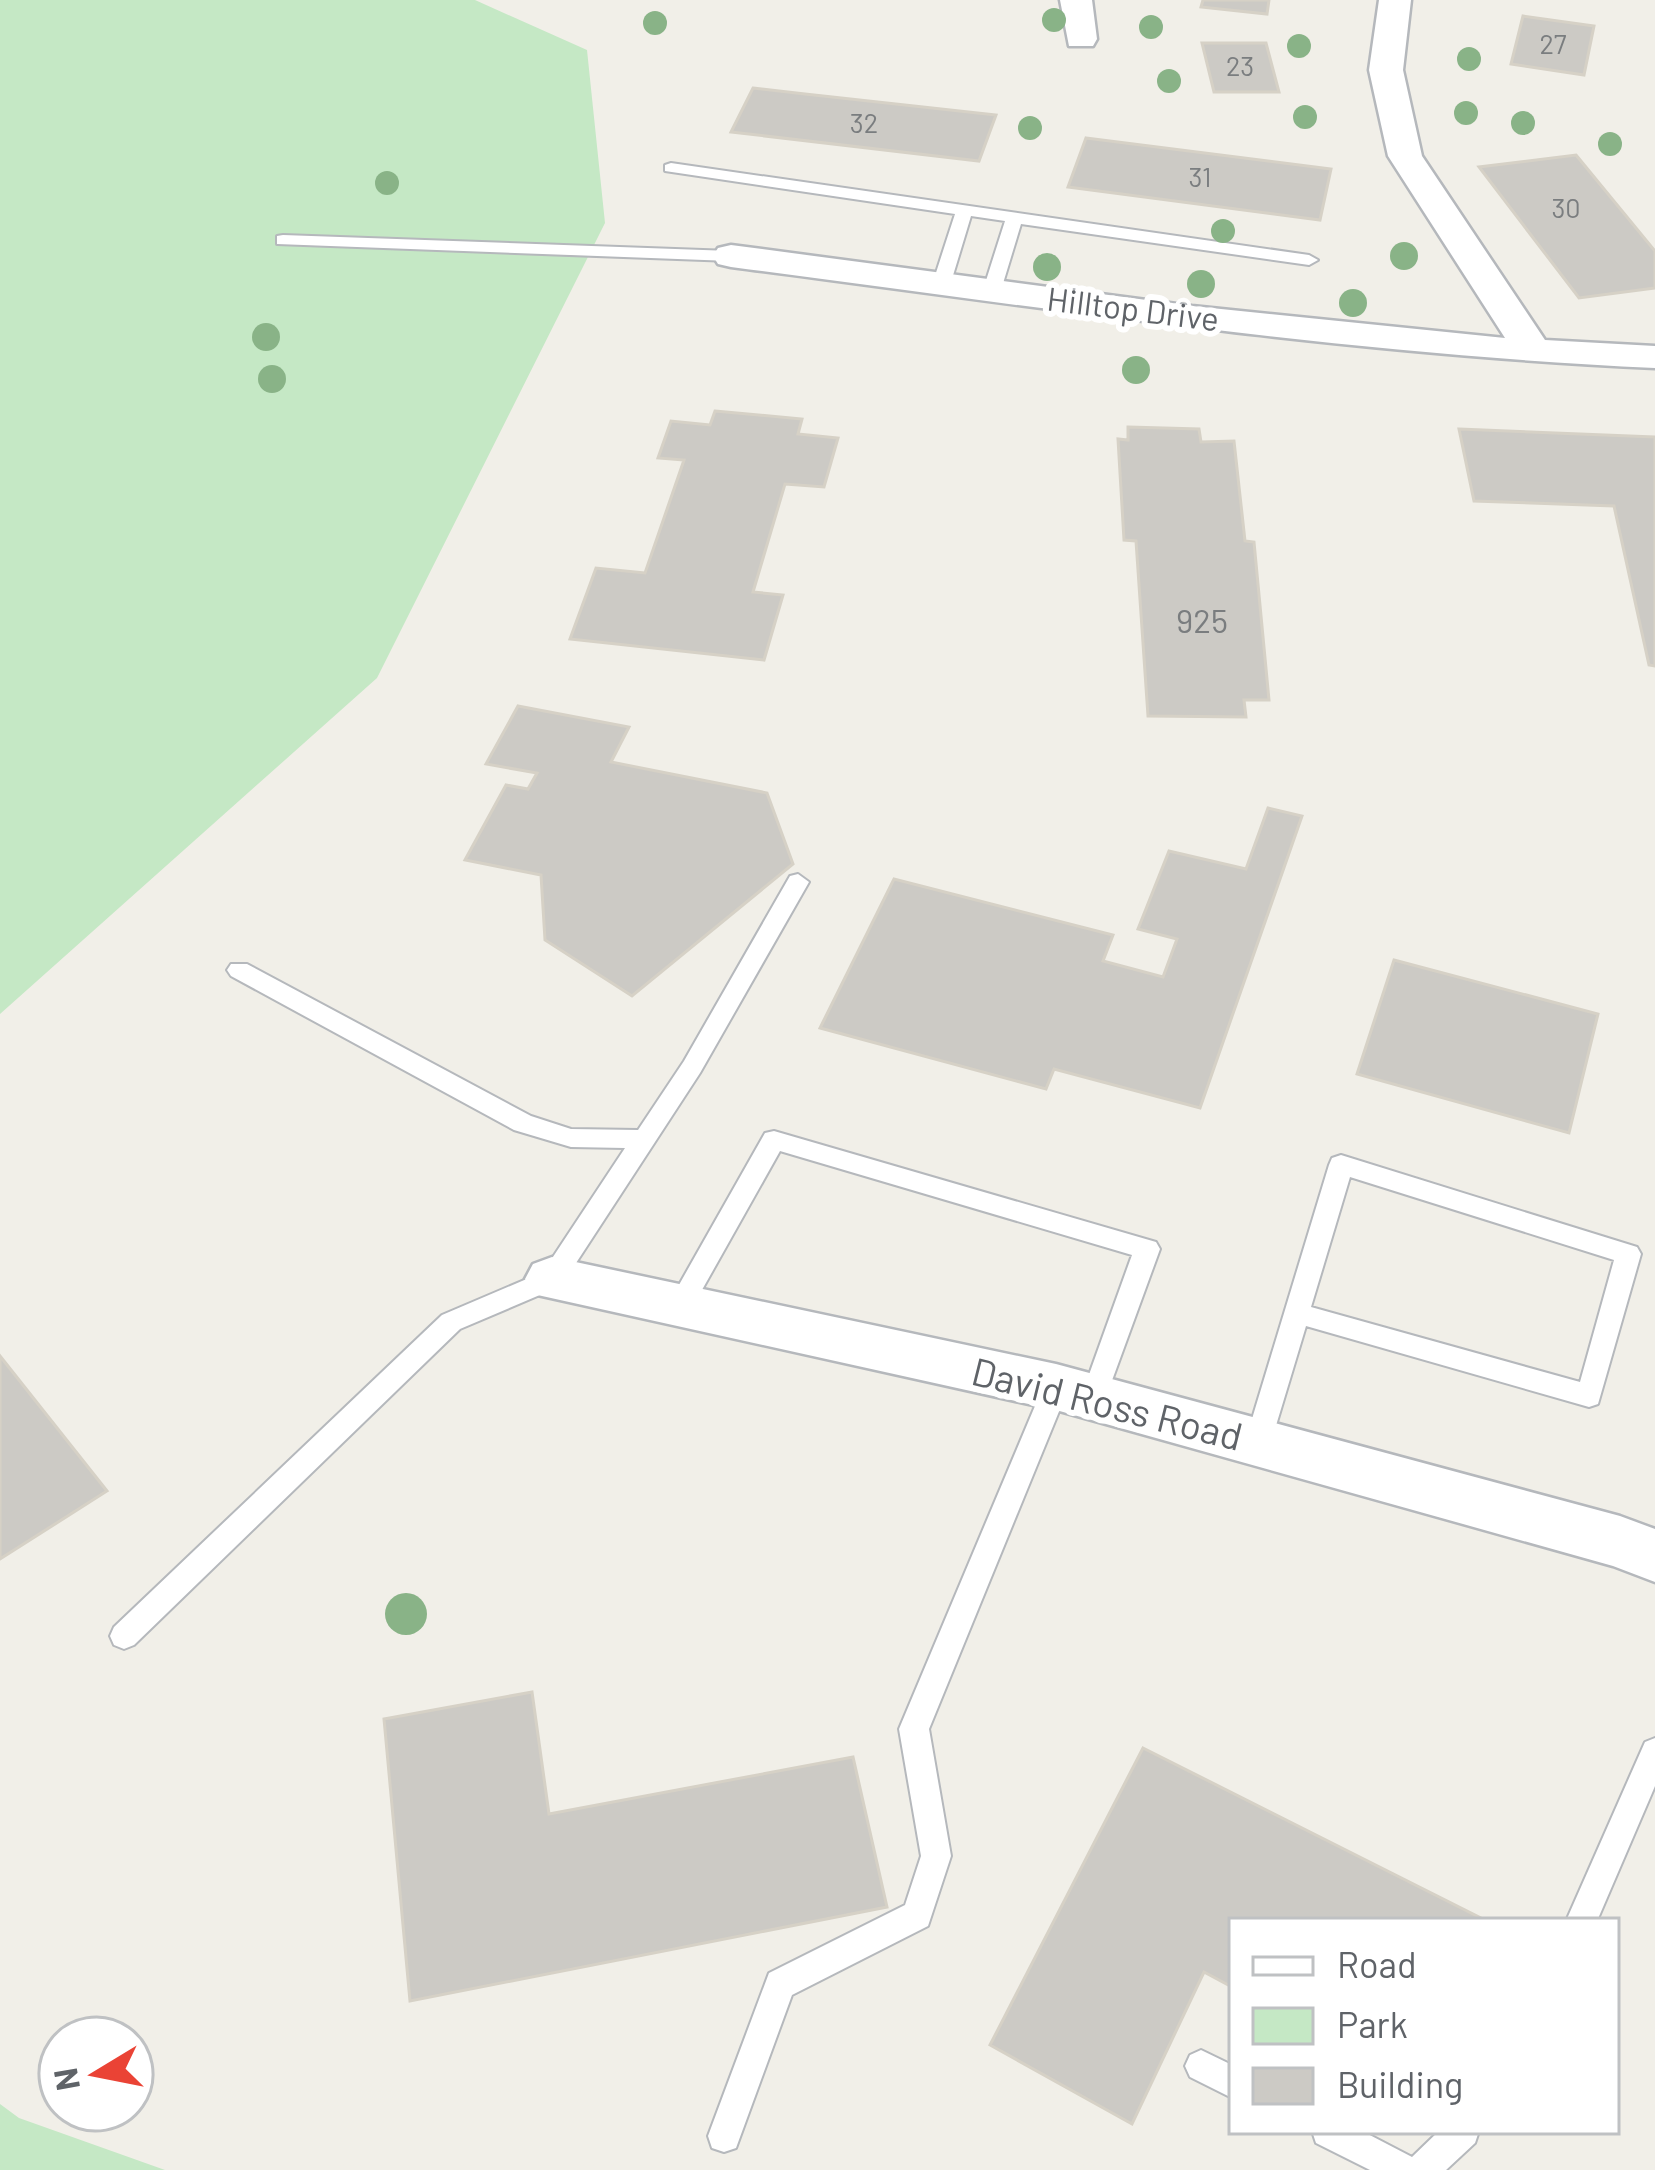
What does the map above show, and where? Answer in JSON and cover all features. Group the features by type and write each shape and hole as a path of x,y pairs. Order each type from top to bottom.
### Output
{"street":[{"path":"1076,0 1082,39"},
{"path":"1395,0 1386,70 1405,156 1535,354"},
{"name":"Hilltop Drive","path":"731,256 1535,354 1655,357"},
{"name":"David Ross Road","path":"552,1279 1075,1392 1620,1542 1655,1556"}],"lane":[{"path":"671,168 1309,260"},
{"path":"942,282 964,213"},
{"path":"992,290 1014,220"},
{"path":"283,241 731,256"},
{"path":"124,1636 451,1322 552,1279 692,1067 798,882"},
{"path":"238,970 524,1123 571,1138 645,1139"},
{"path":"680,1306 774,1140 1147,1249 914,1729 936,1856 917,1915 780,1984 724,2136"},
{"path":"1258,1442 1296,1313 1342,1166 1628,1254 1589,1396 1296,1313"},
{"path":"1582,1918 1655,1752"},
{"path":"1201,2066 1229,2080"},
{"path":"1334,2134 1404,2170"},
{"path":"1422,2170 1460,2134"}],"green space":[{"path":"0,0 475,0 587,50 605,223 377,678 0,1014"},
{"path":"0,2104 36,2124 36,2134 64,2134 165,2170 0,2170"}],"building":[{"path":"1203,0 1269,0 1267,14 1201,7"},
{"path":"1523,16 1594,26 1584,75 1511,64"},
{"path":"1202,43 1266,43 1279,92 1214,92"},
{"path":"753,88 996,115 979,161 731,132"},
{"path":"1086,138 1331,169 1320,220 1068,187"},
{"path":"1576,155 1655,251 1655,288 1579,298 1479,167"},
{"path":"715,411 802,419 798,434 838,438 824,487 785,484 753,592 783,595 764,660 570,639 596,568 645,573 684,460 658,458 671,421 710,425"},
{"path":"1128,427 1199,429 1201,442 1234,441 1245,541 1254,542 1269,700 1244,700 1246,717 1148,716 1136,541 1124,540 1118,439 1128,440"},
{"path":"1459,429 1655,437 1655,666 1649,665 1614,506 1474,501"},
{"path":"518,706 629,727 611,762 767,793 793,864 632,996 545,940 541,875 465,860 506,785 528,789 537,773 486,764"},
{"path":"1268,808 1302,816 1200,1108 1054,1069 1046,1089 820,1028 894,879 1113,935 1103,961 1163,977 1177,939 1138,929 1169,851 1246,869"},
{"path":"1394,960 1598,1014 1569,1133 1357,1074"},
{"path":"0,1356 107,1491 0,1559"},
{"path":"532,1692 549,1814 853,1757 887,1907 410,2001 384,1719"},
{"path":"1143,1748 1481,1918 1229,1918 1229,1985 1204,1972 1132,2124 990,2045"}]}
